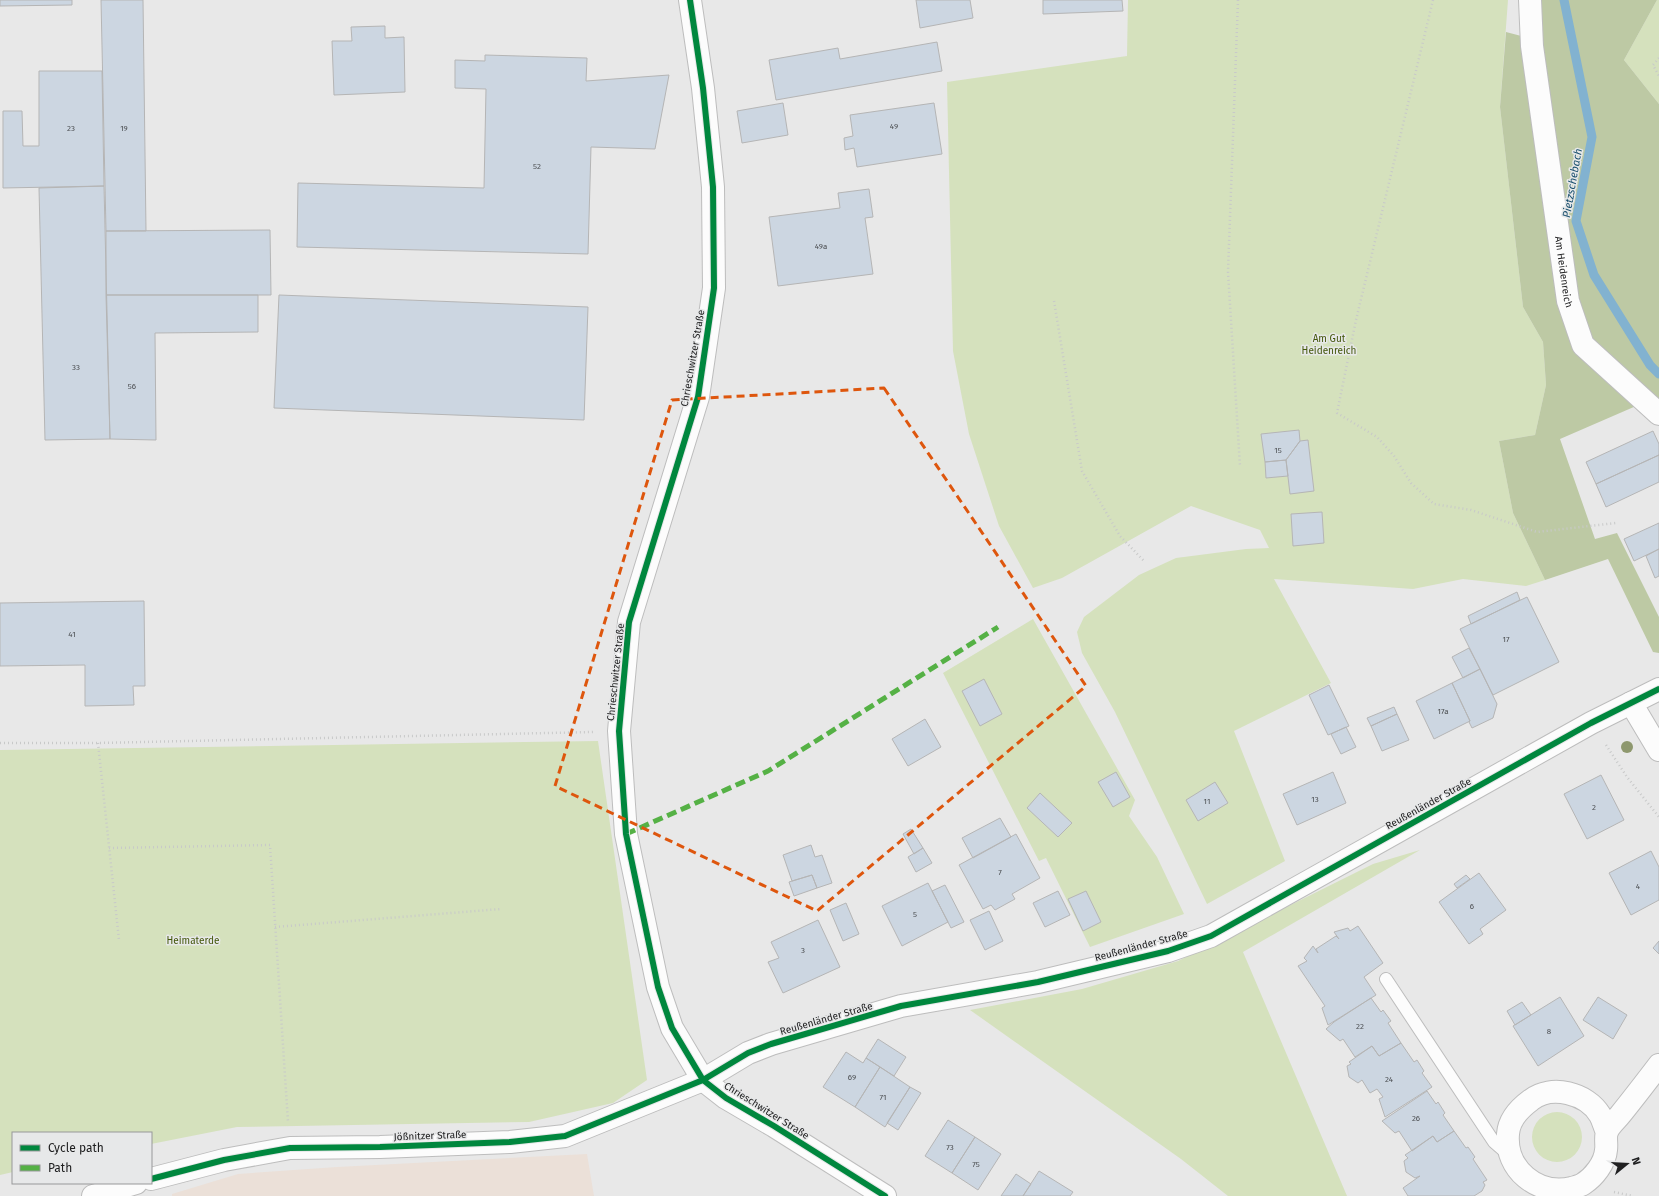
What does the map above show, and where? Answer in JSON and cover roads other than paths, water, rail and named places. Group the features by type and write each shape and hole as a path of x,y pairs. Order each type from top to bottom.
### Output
{"street":[{"name":"Chrieschwitzer Straße","path":"690,0 704,88 713,187 714,288 698,397 629,622 619,731 626,834 658,987 672,1028 703,1080 726,1098 774,1126 885,1196"},
{"name":"Am Heidenreich","path":"1530,0 1532,46 1568,301 1583,345 1659,414"},
{"name":"Reußenländer Straße","path":"703,1080 748,1053 772,1044 901,1006 1038,982 1168,950 1211,936 1591,723 1659,689"},
{"path":"1631,703 1659,750"},
{"path":"1606,1132 1659,1065"},
{"name":"Jößnitzer Straße","path":"152,1179 224,1160 290,1148 380,1147 510,1142 565,1136 703,1080"},
{"path":"1551,1092 1565,1092 1579,1096 1591,1105 1600,1115 1606,1132 1606,1152 1597,1172 1583,1185 1564,1191 1547,1190 1531,1184 1520,1174 1510,1156 1508,1133 1514,1117 1523,1106 1533,1098 1551,1092"},
{"path":"92,1196 133,1184"}],"lane":[{"path":"1386,979 1494,1142 1510,1156"}],"waterway":[{"name":"Pietzschebach","path":"1564,0 1592,137 1576,221 1594,275 1650,365 1659,374"}],"park label":[{"name":"Am Gut Heidenreich","path":"1329,344"},
{"name":"Heimaterde","path":"193,940"}]}
